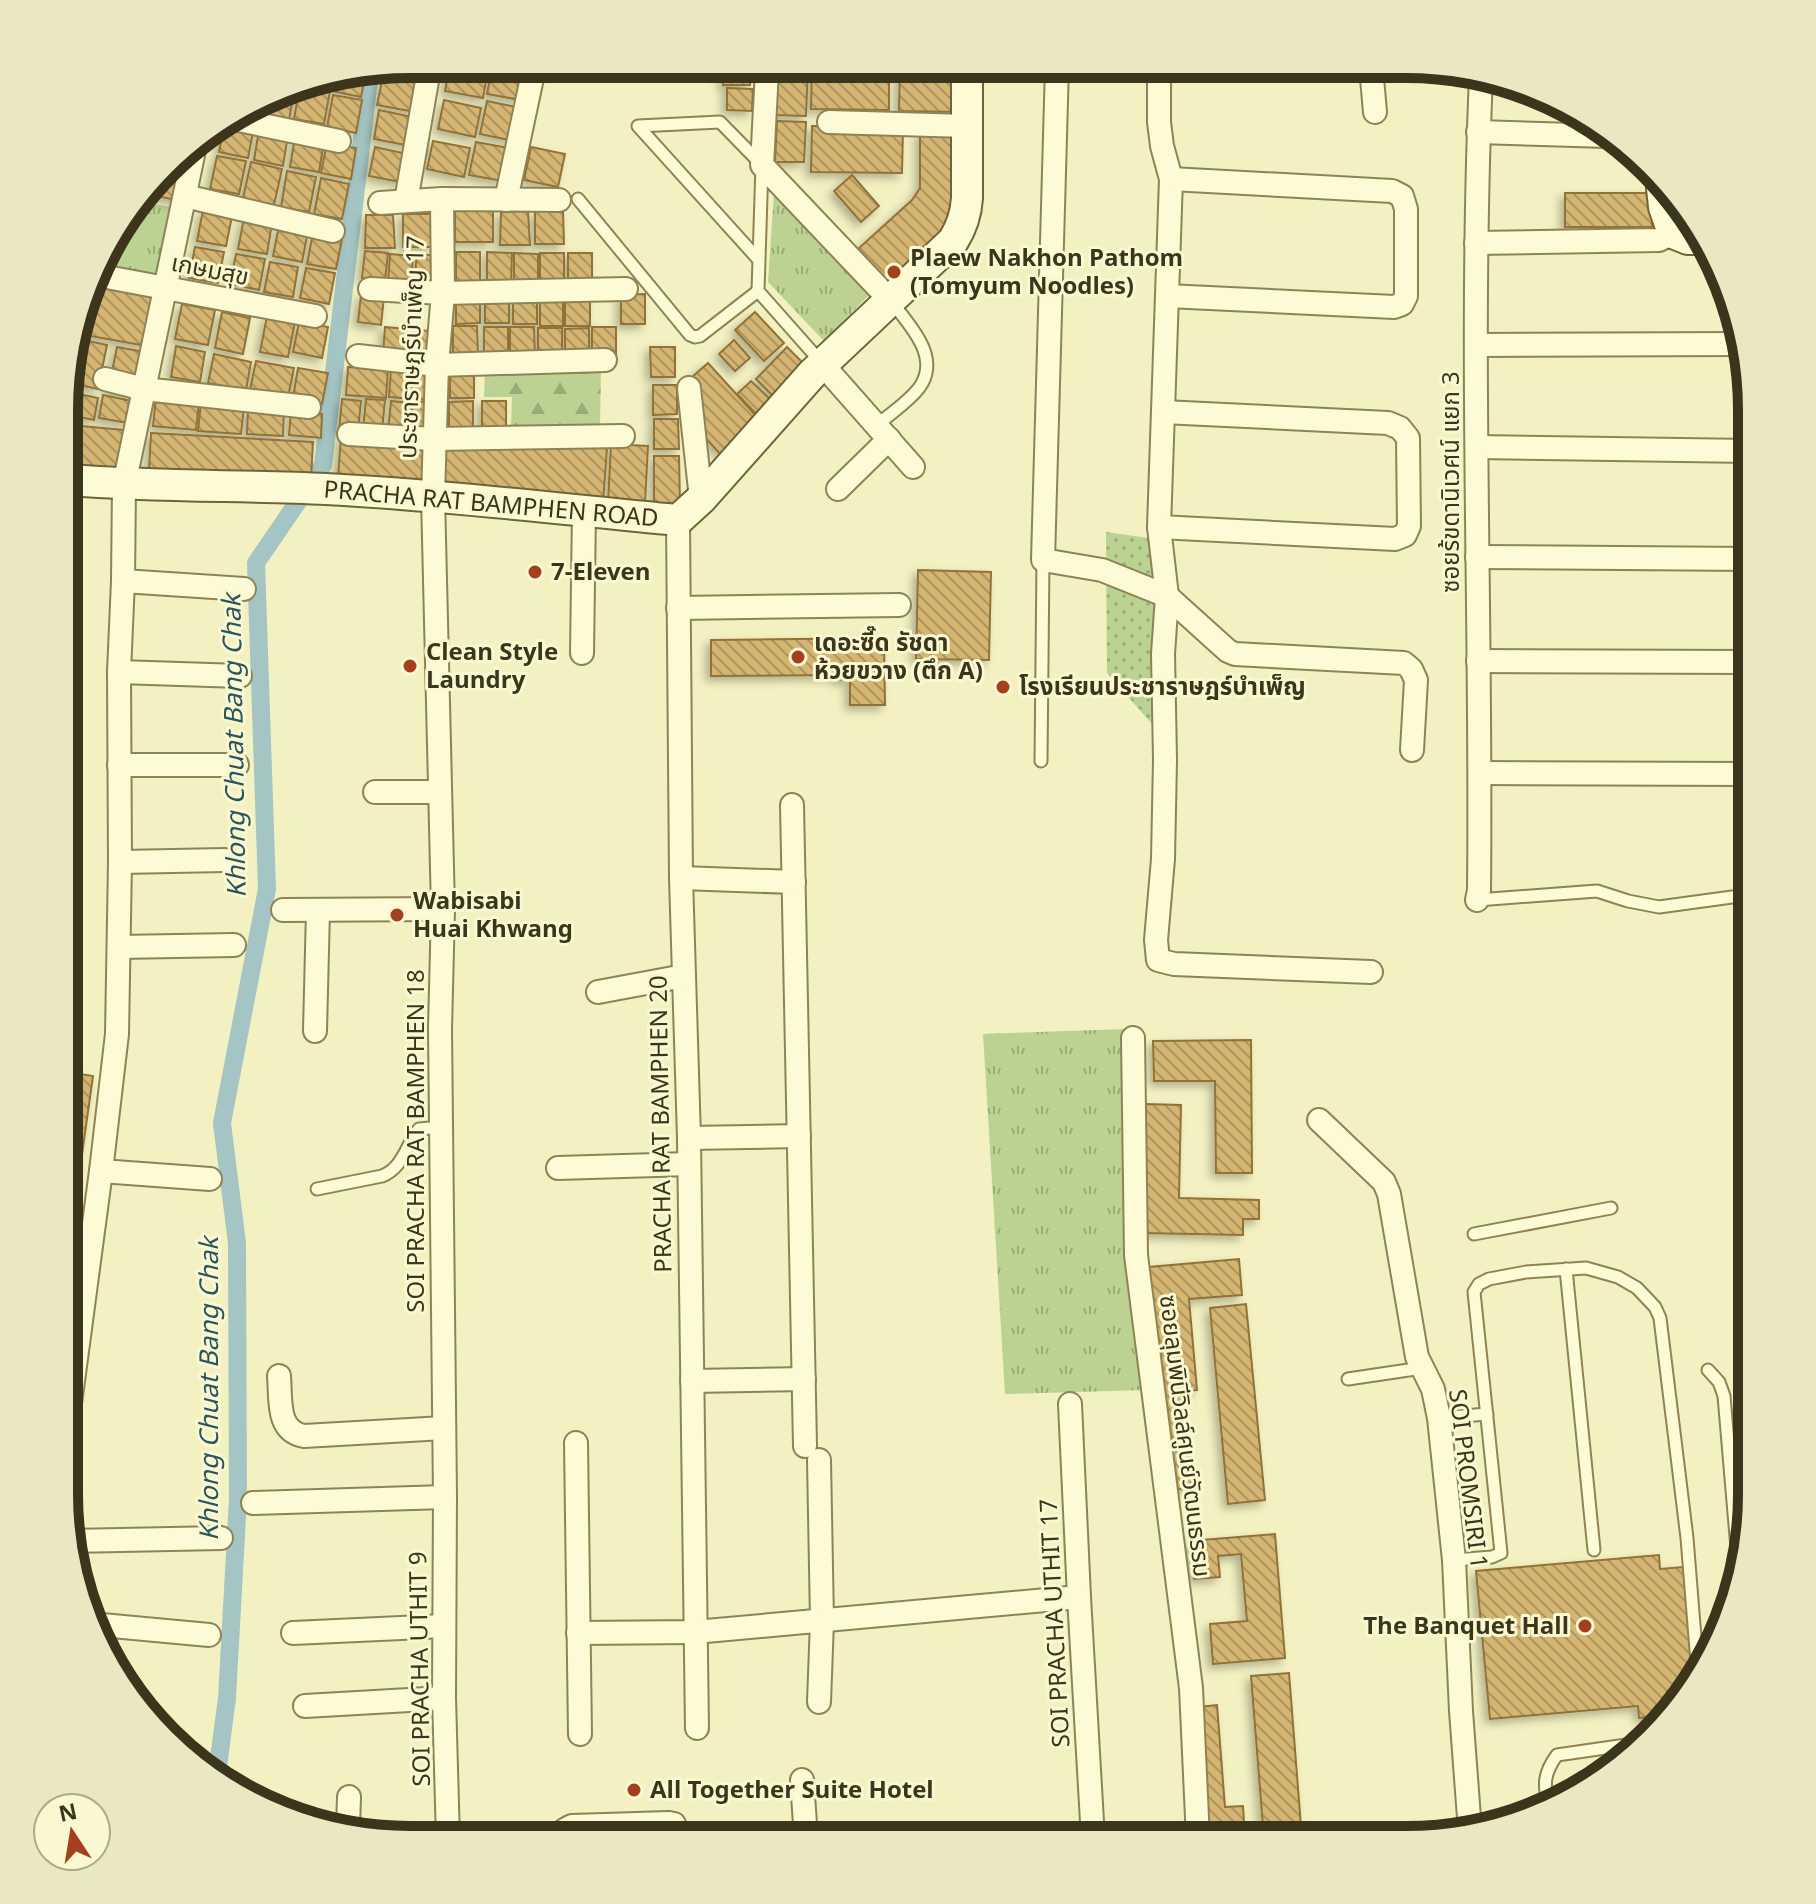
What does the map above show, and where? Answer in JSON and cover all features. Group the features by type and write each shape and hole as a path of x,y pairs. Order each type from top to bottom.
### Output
{"street":[{"path":"406,201 428,78"},
{"path":"506,200 532,78"},
{"path":"767,78 762,165 890,300"},
{"name":"PRACHA RAT BAMPHEN ROAD","path":"78,481 433,497 678,520 701,499 812,374 953,241 966,214 967,78"},
{"path":"1057,78 1043,560 1102,570 1167,596 1235,654 1404,663 1416,680 1412,750"},
{"path":"1159,78 1160,134 1171,179 1159,527 1167,596 1163,654 1165,760 1163,859 1156,940 1158,960 1174,964 1371,972"},
{"path":"1372,78 1375,112"},
{"name":"ซอยร้ขดานิเวศน์ แยก 3","path":"1478,893 1476,243 1480,86"},
{"path":"245,121 339,141"},
{"path":"829,122 967,126"},
{"path":"1478,132 1592,136"},
{"path":"78,1300 91,1244 117,1034 119,672 124,485 185,196 183,167"},
{"path":"1167,296 1394,307 1402,304 1406,296 1406,209 1402,196 1392,191 1171,179"},
{"path":"185,196 333,231"},
{"path":"380,203 442,199 569,199"},
{"name":"ประชาราษฎร์บำเพ็ญ 17","path":"433,497 437,365 443,293 442,199"},
{"path":"1663,201 1673,233"},
{"path":"1476,243 1659,240 1673,233 1691,239"},
{"name":"เกษมสุข","path":"106,277 315,316"},
{"path":"370,289 443,293 626,289"},
{"path":"1476,345 1732,344"},
{"path":"358,356 437,365 605,360"},
{"path":"823,365 885,430 913,467"},
{"path":"105,379 144,389 309,407"},
{"path":"689,388 701,499"},
{"path":"1159,527 1395,539 1405,535 1409,526 1408,438 1400,428 1388,423 1163,412"},
{"path":"838,489 885,430"},
{"path":"349,434 434,439 623,436"},
{"path":"1477,447 1738,451"},
{"name":"SOI PRACHA RAT BAMPHEN 18","path":"433,497 443,909 440,1029 445,1497"},
{"path":"582,653 584,511"},
{"name":"PRACHA RAT BAMPHEN 20","path":"678,520 681,878 689,1138 697,1728"},
{"path":"1477,557 1738,559"},
{"path":"123,581 244,589"},
{"path":"678,608 899,605"},
{"path":"1478,661 1738,662"},
{"path":"119,672 240,676"},
{"path":"119,765 237,765"},
{"path":"1480,773 1738,774"},
{"path":"375,792 440,792"},
{"path":"792,805 804,1379 812,1453 822,1621 819,1702"},
{"path":"120,862 225,860"},
{"path":"681,878 794,882"},
{"path":"283,910 443,909"},
{"path":"315,1031 318,910"},
{"path":"119,947 234,945"},
{"path":"598,992 684,976"},
{"name":"ซอยลุมพินีวิลล์ศูนย์วัฒนธรรม","path":"1133,1038 1136,1255 1191,1688 1197,1826"},
{"name":"SOI PROMSIRI 1","path":"1319,1120 1384,1182 1389,1194 1417,1357 1433,1389 1439,1418 1454,1560 1469,1820"},
{"path":"689,1138 799,1136"},
{"path":"558,1168 689,1164"},
{"path":"101,1171 210,1179"},
{"path":"78,1242 91,1244"},
{"path":"279,1376 283,1418 287,1429 296,1434 444,1428"},
{"path":"692,1381 804,1379"},
{"name":"SOI PRACHA UTHIT 17","path":"1070,1404 1092,1826"},
{"path":"576,1443 580,1734"},
{"path":"253,1503 445,1497"},
{"name":"SOI PRACHA UTHIT 9","path":"445,1497 444,1698 448,1826"},
{"path":"82,1541 221,1538"},
{"path":"578,1633 695,1632 1079,1597"},
{"path":"105,1625 209,1635"},
{"path":"293,1633 444,1626"},
{"path":"305,1706 444,1698"},
{"path":"802,1780 805,1826"},
{"path":"348,1820 349,1797"},
{"path":"572,1826 669,1823 674,1826"}],"lane":[{"path":"758,259 638,126 720,122 762,165 758,291 823,365"},
{"path":"569,199 690,335 700,336 758,291"},
{"path":"885,430 923,381 926,364 923,344 890,300"},
{"path":"1041,761 1043,560"},
{"path":"1478,893 1597,891 1659,907 1732,897"},
{"path":"317,1189 391,1172 419,1129 441,1127"},
{"path":"1474,1234 1611,1208"},
{"path":"1454,1560 1492,1557 1501,1553 1474,1292 1479,1284 1489,1279 1526,1272 1586,1268 1618,1277 1637,1288 1655,1307 1660,1318 1687,1538 1696,1655"},
{"path":"1566,1269 1594,1550"},
{"path":"1348,1379 1422,1368"},
{"path":"1708,1370 1719,1382 1724,1396 1736,1531"},
{"path":"1439,1418 1487,1414"},
{"path":"1546,1795 1546,1774 1557,1755 1623,1745"}],"green space":[{"path":"774,193 869,295 824,341 768,282"},
{"path":"150,204 177,208 164,279 109,270 122,244"},
{"path":"601,367 600,429 511,430 512,397 484,397 485,369"},
{"path":"1106,532 1156,539 1160,733 1107,673"},
{"path":"1126,1029 1127,1235 1145,1390 1005,1394 983,1034"}],"building":[{"path":"447,78 486,78 483,98 445,91"},
{"path":"490,78 526,78 521,100 487,94"},
{"path":"723,78 750,78 750,85 723,85"},
{"path":"776,78 807,78 806,116 775,115"},
{"path":"812,78 889,78 889,110 811,109"},
{"path":"900,78 958,78 958,112 899,111"},
{"path":"395,79 420,84 415,112 377,105 382,80"},
{"path":"364,81 361,97 332,91 333,87"},
{"path":"727,88 753,89 752,111 727,110"},
{"path":"322,90 330,91 324,124 294,119 298,98"},
{"path":"333,95 362,100 356,133 327,127"},
{"path":"293,100 289,120 260,114 283,103"},
{"path":"444,100 481,108 475,137 438,129"},
{"path":"487,101 521,108 514,141 480,134"},
{"path":"379,110 417,118 411,146 374,139"},
{"path":"777,121 806,122 804,162 775,162"},
{"path":"240,125 254,127 248,158 219,152 222,137 226,134"},
{"path":"812,126 903,129 902,173 811,172"},
{"path":"259,130 288,135 283,166 254,160"},
{"path":"920,132 959,132 958,212 947,233 890,284 858,249 912,200 920,188"},
{"path":"295,137 324,142 319,172 290,167"},
{"path":"433,141 470,148 464,177 427,169"},
{"path":"476,142 509,148 503,181 469,175"},
{"path":"327,143 356,148 351,179 321,173"},
{"path":"375,147 412,155 406,183 369,176"},
{"path":"531,147 565,154 558,187 524,180"},
{"path":"217,156 246,161 239,194 210,189"},
{"path":"251,162 282,169 274,205 243,198"},
{"path":"181,169 187,170 181,201 156,196"},
{"path":"287,171 316,177 309,212 281,207"},
{"path":"852,175 879,206 861,222 834,191"},
{"path":"321,178 349,184 342,219 314,214"},
{"path":"1565,193 1653,193 1652,227 1565,227"},
{"path":"493,208 493,242 455,242 455,209"},
{"path":"203,210 232,216 226,246 197,241"},
{"path":"528,211 530,245 500,245 501,212"},
{"path":"535,211 563,211 564,244 535,244"},
{"path":"403,214 431,214 432,247 403,247"},
{"path":"366,215 393,215 395,248 365,248"},
{"path":"244,218 272,223 267,254 238,249"},
{"path":"279,226 308,231 302,262 273,256"},
{"path":"313,233 342,239 336,269 307,264"},
{"path":"195,247 224,252 218,283 189,278"},
{"path":"365,251 388,253 385,280 362,278"},
{"path":"456,252 480,252 480,283 456,283"},
{"path":"487,252 512,253 511,284 487,284"},
{"path":"514,253 538,254 538,285 514,285"},
{"path":"540,253 564,253 564,285 540,285"},
{"path":"568,253 592,253 592,285 568,285"},
{"path":"236,254 265,259 259,290 230,284"},
{"path":"390,254 413,256 411,284 388,282"},
{"path":"417,254 440,256 437,284 414,282"},
{"path":"270,262 298,267 293,297 264,292"},
{"path":"306,268 335,273 329,304 300,298"},
{"path":"101,288 156,298 147,346 86,335"},
{"path":"565,294 590,294 590,326 565,326"},
{"path":"645,294 645,324 621,324 621,295"},
{"path":"361,295 384,297 381,325 358,322"},
{"path":"480,298 480,323 456,324 456,299"},
{"path":"485,298 509,298 509,323 485,323"},
{"path":"513,299 537,299 537,324 513,324"},
{"path":"540,300 563,300 563,326 540,326"},
{"path":"182,304 215,310 208,345 175,339"},
{"path":"222,312 250,318 243,354 215,348"},
{"path":"755,312 784,343 764,361 735,330"},
{"path":"267,316 295,322 288,357 260,352"},
{"path":"299,322 328,327 322,358 293,352"},
{"path":"453,326 477,326 478,355 453,355"},
{"path":"385,327 408,329 406,357 383,355"},
{"path":"484,327 508,327 508,356 484,356"},
{"path":"510,327 534,327 535,357 510,357"},
{"path":"592,327 616,327 616,356 592,356"},
{"path":"538,328 562,328 562,358 538,358"},
{"path":"589,328 589,358 565,358 565,329"},
{"path":"413,329 436,332 433,359 410,357"},
{"path":"85,340 107,345 98,389 79,385"},
{"path":"734,340 750,358 735,371 719,354"},
{"path":"176,346 205,352 200,382 171,377"},
{"path":"117,347 145,352 136,396 108,391"},
{"path":"650,347 675,347 675,377 651,377"},
{"path":"787,347 807,367 776,399 756,379"},
{"path":"214,354 251,362 246,390 208,383"},
{"path":"256,361 294,368 288,397 250,390"},
{"path":"708,363 759,419 720,454 695,426 691,378"},
{"path":"348,367 388,370 386,398 346,395"},
{"path":"298,368 328,373 322,404 293,398"},
{"path":"391,369 430,372 429,400 389,397"},
{"path":"450,369 474,369 474,398 450,398"},
{"path":"751,381 774,403 759,417 737,394"},
{"path":"653,385 677,385 677,414 653,415"},
{"path":"79,394 98,398 94,420 78,417"},
{"path":"103,395 132,401 128,423 99,418"},
{"path":"156,398 199,402 196,430 153,426"},
{"path":"342,399 361,401 358,431 339,430"},
{"path":"366,399 385,400 382,431 363,430"},
{"path":"391,401 410,403 407,434 388,432"},
{"path":"413,401 432,403 429,434 410,432"},
{"path":"473,401 473,431 449,431 449,402"},
{"path":"482,401 506,401 506,431 482,431"},
{"path":"201,403 244,406 241,434 198,431"},
{"path":"248,407 284,409 283,436 247,434"},
{"path":"291,411 322,414 321,438 289,435"},
{"path":"654,419 678,419 679,449 654,449"},
{"path":"78,426 124,430 121,470 78,467"},
{"path":"151,433 313,442 311,479 149,471"},
{"path":"341,437 427,443 425,483 338,477"},
{"path":"611,444 648,446 645,504 608,503"},
{"path":"446,445 607,448 603,502 444,487"},
{"path":"654,456 679,456 680,505 654,506"},
{"path":"918,570 991,572 989,660 916,659"},
{"name":"เดอะซี๊ด รัชดา ห้วยขวาง (ตึก A)","path":"884,638 885,705 850,705 850,679 836,680 836,675 711,676 711,640"},
{"path":"1251,1040 1252,1173 1216,1173 1215,1081 1154,1081 1153,1041"},
{"path":"78,1074 93,1076 78,1176"},
{"path":"1145,1104 1181,1105 1179,1198 1259,1200 1259,1219 1243,1219 1243,1235 1142,1233"},
{"path":"1239,1259 1242,1295 1189,1299 1197,1390 1183,1391 1192,1488 1169,1490 1149,1267"},
{"path":"1246,1304 1265,1500 1228,1504 1210,1308"},
{"path":"1275,1534 1285,1658 1213,1664 1210,1624 1247,1621 1241,1554 1218,1556 1220,1577 1194,1579 1190,1541"},
{"name":"The Banquet Hall","path":"1659,1555 1660,1569 1683,1567 1692,1664 1653,1717 1639,1718 1638,1706 1490,1719 1476,1571"},
{"path":"1289,1673 1301,1826 1263,1826 1251,1676"},
{"path":"1217,1705 1225,1807 1243,1806 1244,1826 1208,1826 1199,1707"}],"waterway":[{"name":"Khlong Chuat Bang Chak","path":"218,1764 227,1698 238,1499 237,1243 222,1123 267,889 256,563 323,465 369,81"}],"place":[{"name":"Plaew Nakhon Pathom (Tomyum Noodles)","path":"894,272"},
{"name":"7-Eleven","path":"535,572"},
{"name":"เดอะซี๊ด รัชดา ห้วยขวาง (ตึก A)","path":"798,657"},
{"name":"Clean Style Laundry","path":"410,666"},
{"name":"โรงเรียนประชาราษฎร์บำเพ็ญ","path":"1003,687"},
{"name":"Wabisabi Huai Khwang","path":"397,915"},
{"name":"The Banquet Hall","path":"1585,1626"},
{"name":"All Together Suite Hotel","path":"634,1790"}]}
